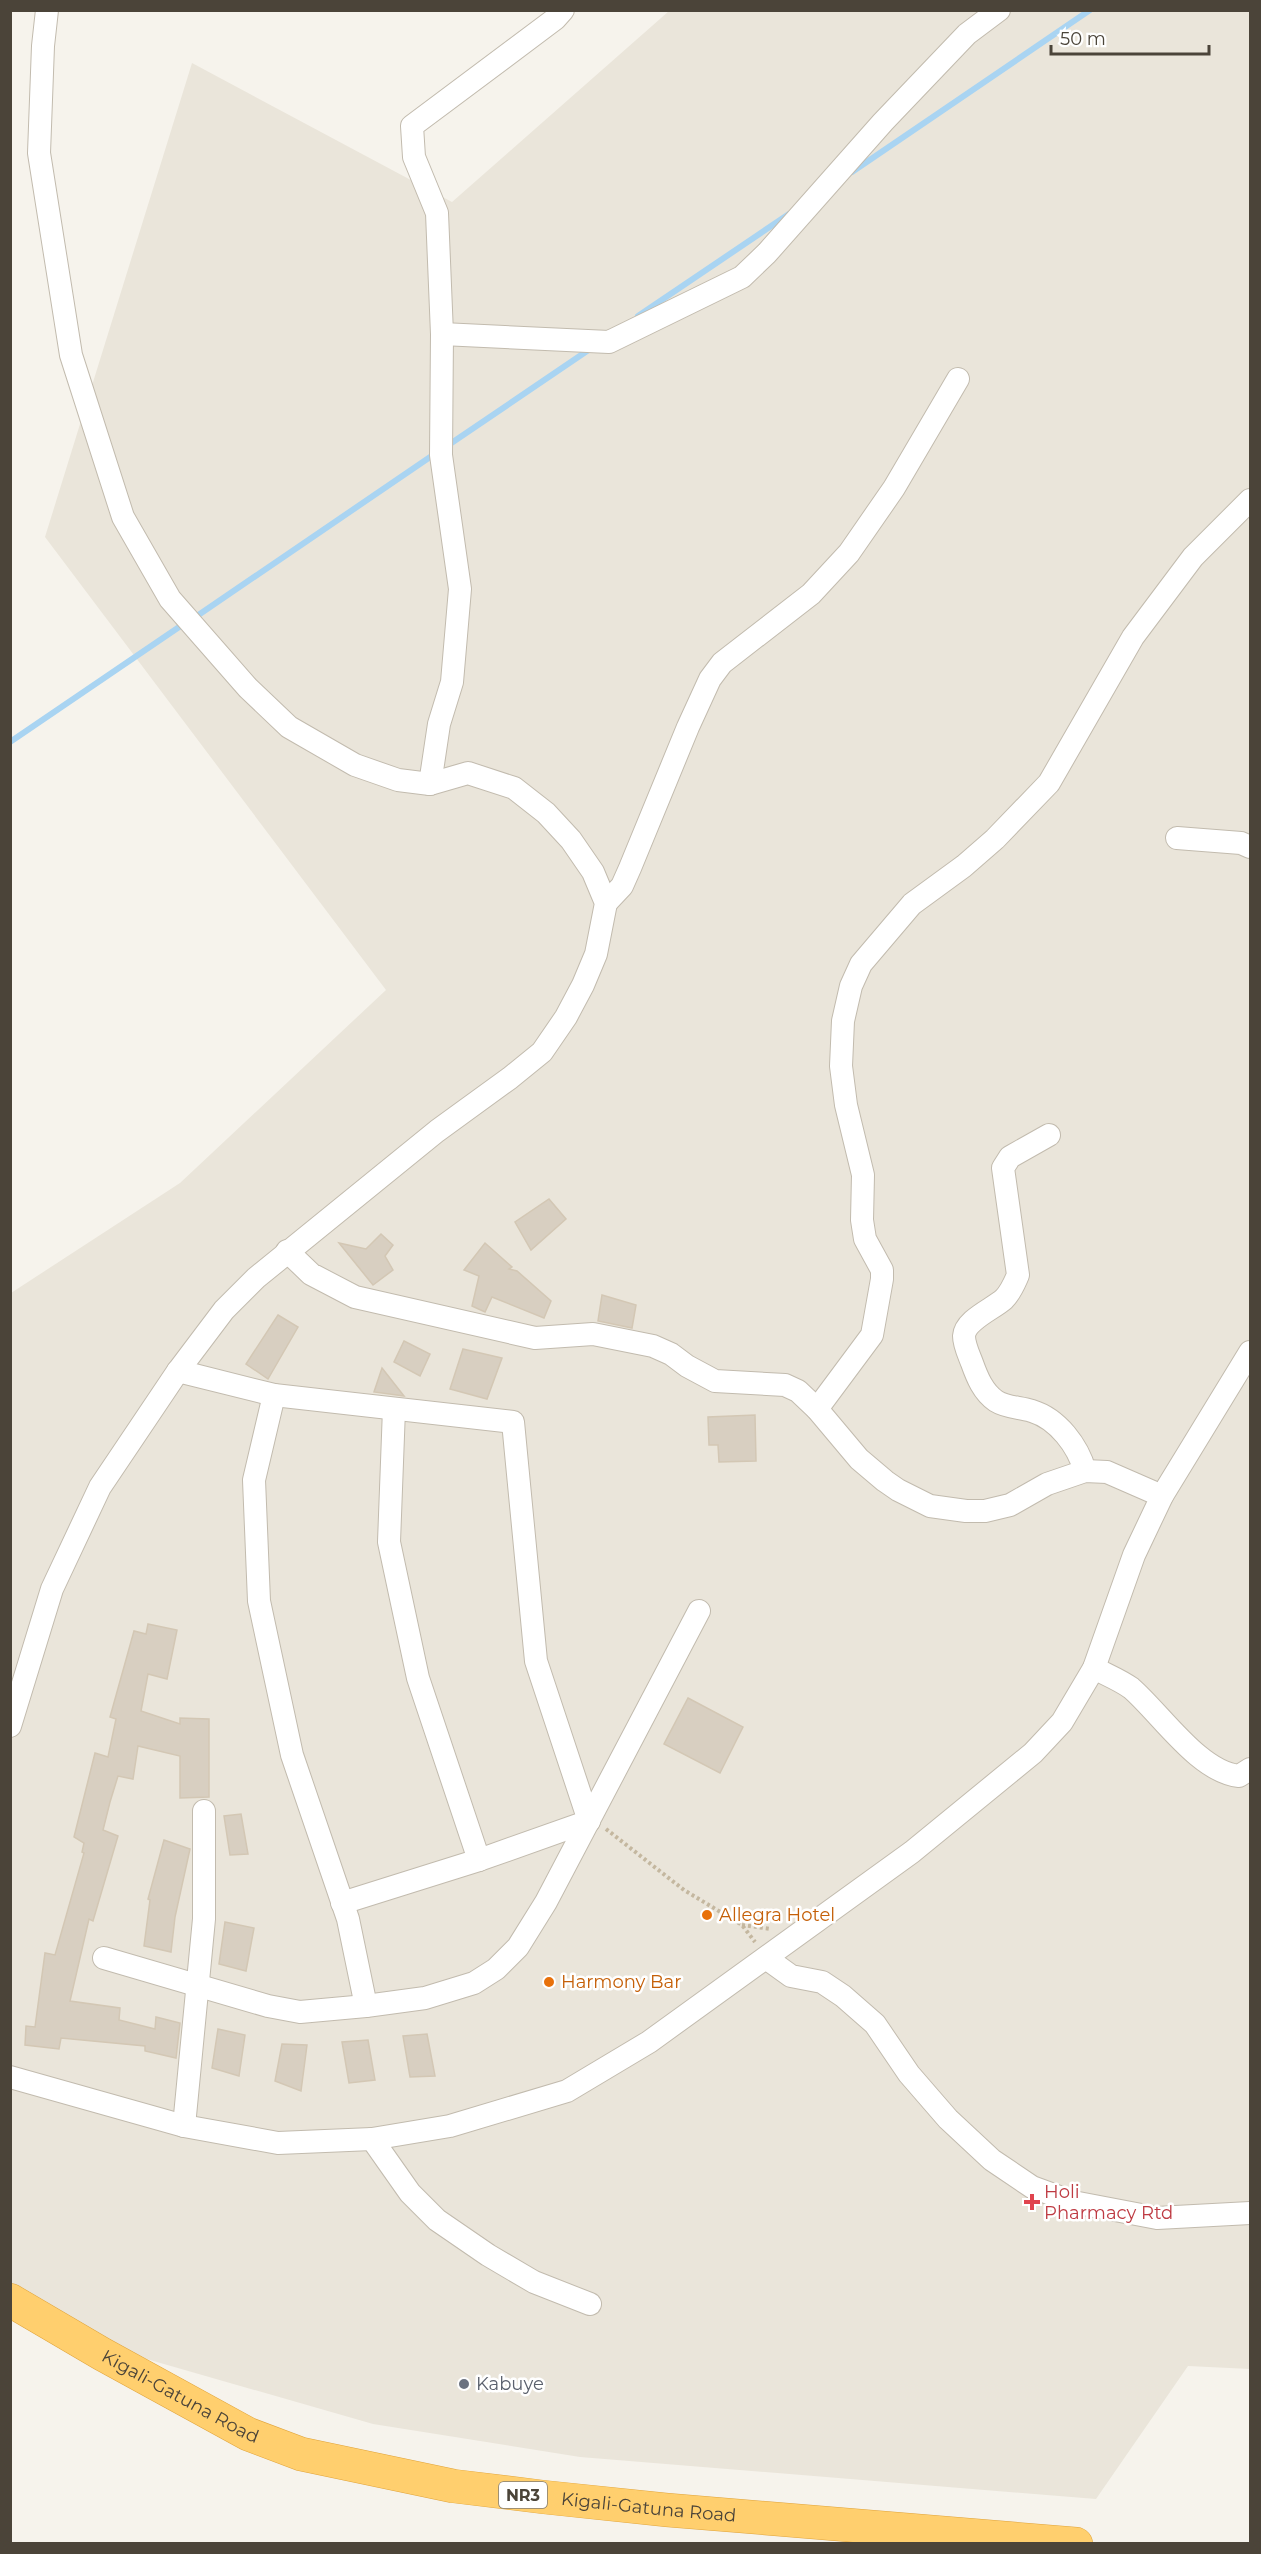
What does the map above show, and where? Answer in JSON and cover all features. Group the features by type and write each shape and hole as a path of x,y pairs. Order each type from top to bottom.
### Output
{"highway":[{"name":"Kigali-Gatuna Road","path":"10,2300 102,2354 248,2434 301,2454 453,2486 543,2497 678,2511 1076,2544"}],"street":[{"path":"47,10 43,46 39,153 71,355 123,517 170,599 248,688 289,727 355,765 398,780 430,784 468,773 514,788 546,813 571,840 593,872 606,903"},
{"path":"430,784 439,723 454,674 460,589 441,455 442,334 437,213 414,157 412,126 555,19 563,10"},
{"path":"442,334 609,342 742,277 767,253 883,122 959,42 979,23 999,10"},
{"path":"10,1726 57,1579 100,1487 178,1371 224,1310 256,1278 436,1131 542,1052 566,1017 583,985 596,954 606,903 622,886 688,726 710,680 722,663 811,594 849,553 894,488 958,379"},
{"path":"817,1409 872,1335 882,1279 882,1270 865,1239 862,1220 863,1175 846,1105 841,1066 843,1021 851,986 861,964 912,904 964,866 995,839 1049,783 1133,638 1193,557 1251,500"},
{"path":"1177,838 1241,843 1251,848"},
{"path":"1049,1136 1010,1157 1003,1168 1018,1275 1004,1299 969,1326 964,1335 966,1347 982,1387 996,1401 1033,1411 1049,1420 1074,1445 1081,1456 1085,1471"},
{"path":"287,1251 311,1274 355,1297 535,1338 593,1334 654,1346 715,1381 785,1385 798,1391 817,1409 859,1459 898,1490 930,1506 966,1511 993,1509 1010,1505 1047,1484 1085,1471 1107,1472 1162,1496"},
{"path":"10,2077 184,2126 278,2143 372,2139 450,2126 567,2091 649,2042 912,1852 1033,1753 1062,1722 1094,1668 1134,1555 1162,1496 1251,1352"},
{"path":"178,1371 274,1395 513,1422 536,1661 590,1821"},
{"path":"274,1395 254,1480 259,1600 292,1755 348,1919 366,2006"},
{"path":"394,1408 389,1542 418,1678 479,1860"},
{"path":"104,1958 268,2006 300,2012 425,1998 474,1983 496,1970 524,1938 546,1902 699,1611"},
{"path":"1094,1668 1128,1686 1191,1749 1219,1770 1239,1776 1251,1769"},
{"path":"184,2126 204,1919 204,1811"},
{"path":"342,1903 479,1860 590,1821"},
{"path":"766,1958 791,1976 822,1982 843,1996 875,2024 909,2074 948,2119 992,2160 1032,2187 1073,2202 1157,2218 1251,2213"},
{"path":"372,2139 410,2193 437,2220 488,2255 534,2282 590,2304"}],"path":[{"path":"590,1821 610,1831 684,1890 742,1925 766,1958"}],"shaded area":[{"path":"669,11 1250,11 1250,2369 1188,2366 1096,2499 580,2457 373,2424 11,2320 11,1293 180,1183 386,990 45,537 192,63 452,202"}],"building":[{"path":"549,1199 566,1219 531,1250 515,1222"},
{"path":"381,1234 393,1245 385,1256 393,1270 373,1285 339,1243 366,1249"},
{"path":"485,1243 512,1267 509,1269 517,1271 551,1301 544,1318 492,1297 485,1312 472,1306 479,1276 464,1270"},
{"path":"602,1295 636,1305 632,1328 598,1321"},
{"path":"278,1315 298,1327 268,1379 246,1364"},
{"path":"404,1341 430,1354 420,1376 394,1362"},
{"path":"463,1349 502,1358 487,1399 450,1389"},
{"path":"382,1368 404,1396 374,1392"},
{"path":"755,1415 756,1461 719,1462 718,1445 709,1445 708,1417"},
{"path":"148,1624 177,1630 167,1679 148,1674 141,1711 180,1724 180,1718 209,1719 209,1797 180,1798 180,1756 138,1746 133,1779 118,1776 110,1802 103,1830 118,1836 93,1921 89,1919 70,2001 120,2008 119,2020 155,2029 156,2017 180,2023 176,2058 145,2051 145,2046 61,2038 59,2049 25,2045 26,2026 35,2027 45,1953 55,1955 84,1853 82,1852 84,1843 74,1837 95,1753 108,1757 116,1719 110,1717 134,1631 146,1634"},
{"path":"688,1698 743,1727 720,1773 664,1744"},
{"path":"241,1814 248,1854 230,1855 224,1816"},
{"path":"164,1840 190,1849 175,1917 171,1952 144,1946 150,1900 148,1899"},
{"path":"225,1922 254,1928 246,1971 219,1964"},
{"path":"218,2029 245,2035 239,2076 212,2068"},
{"path":"427,2034 435,2076 410,2077 403,2036"},
{"path":"368,2040 375,2080 349,2083 342,2042"},
{"path":"282,2044 307,2045 301,2091 275,2081"}],"waterway":[{"path":"852,172 1090,10"},
{"path":"638,316 789,214"},
{"path":"447,446 590,349"},
{"path":"194,618 436,453"},
{"path":"10,742 185,623"}],"place":[{"name":"Allegra Hotel","path":"707,1915"},
{"name":"Harmony Bar","path":"549,1982"},
{"name":"Holi Pharmacy Rtd","path":"1032,2202"},
{"name":"Kabuye","path":"464,2384"}]}
